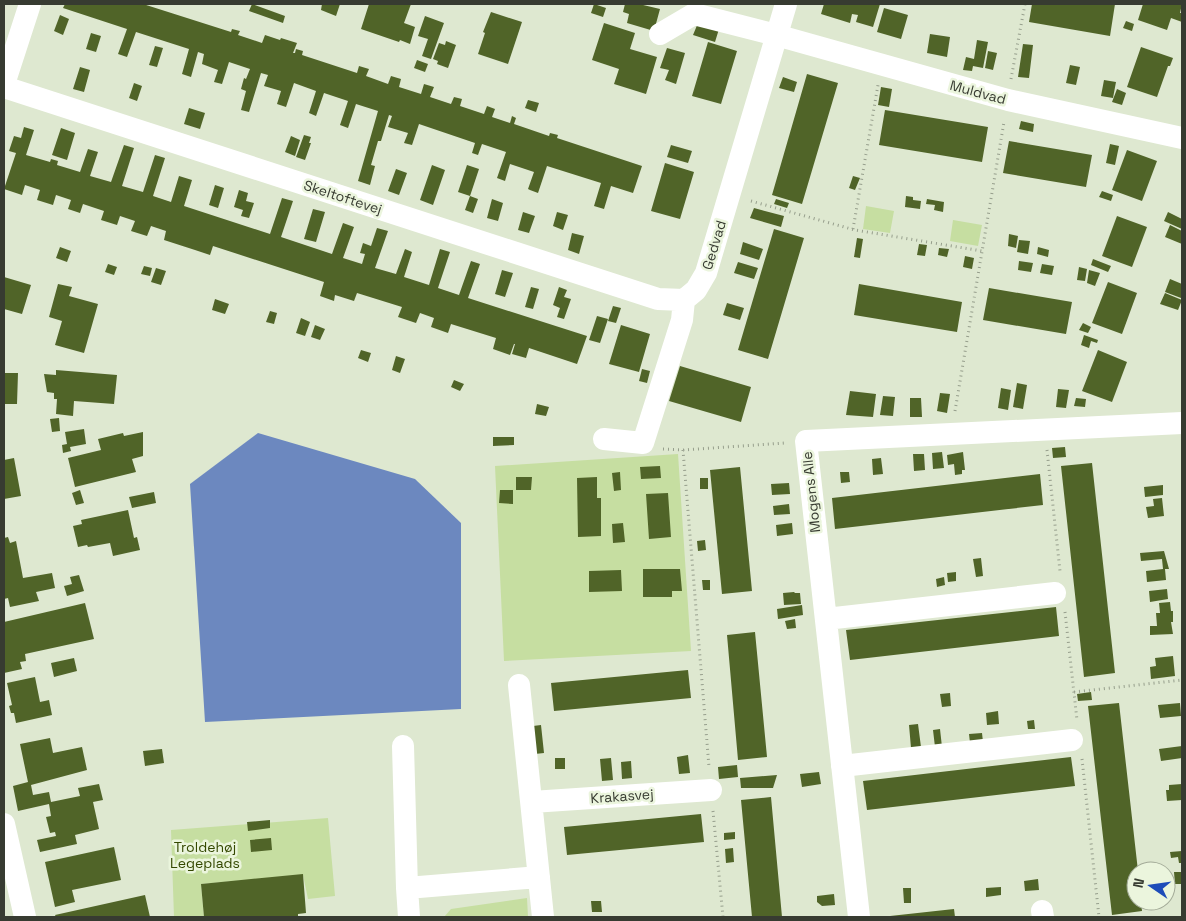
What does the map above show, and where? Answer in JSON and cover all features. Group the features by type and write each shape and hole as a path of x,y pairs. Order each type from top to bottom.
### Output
{"street":[{"path":"4,86 30,4"},
{"name":"Gedvad","path":"684,300 696,290 706,273 786,4"},
{"name":"Muldvad","path":"660,34 694,14 1008,100 1182,138"},
{"name":"Skeltoftevej","path":"4,86 658,300 684,300"},
{"path":"604,439 643,443 682,320 684,300"},
{"name":"Mogens Alle","path":"860,917 806,442 1182,423"},
{"path":"826,619 1060,591"},
{"path":"519,685 543,917"},
{"path":"842,766 1077,737"},
{"path":"402,746 407,888 410,917"},
{"name":"Krakasvej","path":"532,802 711,790"},
{"path":"4,824 25,917"},
{"path":"407,888 539,877"}],"path":[{"path":"954,434 956,408 1025,4"},
{"path":"853,229 882,65"},
{"path":"729,195 853,229 982,251"},
{"path":"1045,430 1060,591 1074,692 1077,737 1100,917"},
{"path":"643,443 656,449 683,450 806,442"},
{"path":"683,450 723,917"},
{"path":"1074,692 1182,680"}],"green space":[{"path":"866,206 894,211 890,233 863,229"},
{"path":"953,220 982,225 978,246 950,241"},
{"path":"678,454 691,651 504,661 495,466"},
{"name":"Troldehøj Legeplads","path":"328,818 335,896 308,899 303,875 201,884 204,917 174,917 171,830"},
{"path":"527,898 528,917 444,917 451,909"}],"water":[{"path":"258,433 415,479 461,523 461,709 205,722 190,484"}],"building":[{"path":"65,4 143,4 231,32 232,29 240,31 238,35 262,43 265,35 280,40 281,38 297,43 293,53 295,53 296,49 303,51 302,55 357,73 359,66 369,69 366,76 388,84 391,76 401,79 399,87 421,94 424,84 434,87 430,97 451,104 454,97 462,99 460,106 484,114 487,106 495,109 492,117 510,123 512,116 516,118 514,124 549,136 550,133 558,135 557,138 642,166 633,193 611,186 604,209 594,206 601,183 547,166 538,193 528,189 534,172 510,164 505,181 497,178 506,152 482,144 478,155 472,153 475,143 419,124 412,145 404,143 408,133 388,127 392,116 389,115 381,141 378,141 371,165 375,166 370,185 358,181 378,111 356,104 348,128 340,125 348,101 324,93 316,116 309,113 316,91 294,83 286,107 277,104 281,91 264,86 268,75 261,73 249,112 241,110 246,91 241,89 244,78 246,79 250,69 229,62 222,84 214,82 218,70 202,64 204,54 198,52 191,77 182,74 189,49 136,32 127,57 118,54 127,29 63,8"},
{"path":"252,4 285,16 283,23 249,11"},
{"path":"322,4 340,4 336,16 321,10"},
{"path":"369,4 411,4 404,23 415,27 410,44 361,29"},
{"path":"594,4 606,8 603,17 591,13"},
{"path":"625,4 639,4 660,9 654,31 627,23 629,14 623,12"},
{"path":"824,4 880,4 873,27 856,22 858,15 852,14 850,23 821,14"},
{"path":"1032,4 1115,4 1110,36 1029,22"},
{"path":"1143,4 1182,4 1180,13 1182,13 1182,22 1171,18 1167,30 1138,20"},
{"path":"884,8 908,15 901,39 877,32"},
{"path":"491,12 522,22 508,64 478,54 485,33 483,32"},
{"path":"60,15 69,19 63,35 54,31"},
{"path":"425,16 444,23 431,59 422,56 428,39 418,36"},
{"path":"1126,21 1134,24 1132,31 1123,28"},
{"path":"604,23 635,33 630,49 657,57 646,94 614,84 619,69 592,60"},
{"path":"698,23 719,29 715,42 693,35"},
{"path":"91,33 101,36 96,52 86,49"},
{"path":"930,34 950,37 947,57 927,53"},
{"path":"977,40 988,42 983,68 973,66 972,71 963,70 966,57 974,59"},
{"path":"446,41 456,45 448,68 437,64 438,61 433,59 439,43 445,45"},
{"path":"708,42 737,51 721,104 692,96"},
{"path":"1023,44 1033,45 1029,78 1018,77"},
{"path":"155,46 163,48 157,67 149,65"},
{"path":"1141,47 1173,58 1170,66 1168,66 1157,97 1127,87"},
{"path":"667,48 685,53 676,84 665,80 669,70 660,68"},
{"path":"988,51 997,53 993,70 985,68"},
{"path":"417,60 428,64 425,72 414,68"},
{"path":"1070,65 1080,67 1076,85 1066,83"},
{"path":"80,67 90,70 84,92 73,89"},
{"path":"807,74 838,83 802,204 772,195"},
{"path":"783,77 797,82 794,92 779,88"},
{"path":"1104,80 1116,82 1113,98 1101,96"},
{"path":"134,83 142,86 137,101 129,98"},
{"path":"881,87 892,89 889,107 878,105"},
{"path":"1117,89 1126,93 1122,105 1112,102"},
{"path":"528,100 539,103 536,112 525,108"},
{"path":"189,108 205,113 200,129 184,124"},
{"path":"885,110 988,127 982,162 879,145"},
{"path":"1021,121 1034,124 1033,132 1019,129"},
{"path":"24,127 34,130 26,155 50,162 51,159 58,161 57,165 80,172 88,149 98,152 90,176 111,182 124,145 134,148 122,186 143,192 155,155 165,158 153,196 171,202 179,176 192,180 184,206 270,234 282,198 293,201 281,237 332,254 343,223 354,227 343,258 362,264 365,254 360,253 363,243 371,246 377,228 388,231 375,268 396,274 405,249 412,252 404,277 429,285 440,249 450,252 438,288 459,295 471,261 480,264 468,298 587,336 577,364 529,348 526,358 512,354 515,344 510,355 493,349 496,338 451,324 448,333 431,327 434,318 420,313 416,323 398,317 402,307 357,293 354,301 335,295 334,301 320,296 324,282 213,246 210,255 164,240 166,231 151,226 147,236 131,231 135,221 120,216 117,225 101,220 104,211 83,204 80,213 68,209 71,200 56,195 53,205 37,200 40,190 25,185 22,195 4,189 16,153 9,151 14,136 21,138"},
{"path":"61,128 75,133 67,160 52,155"},
{"path":"304,135 311,137 309,143 311,143 305,160 296,157"},
{"path":"291,136 300,140 295,156 285,152"},
{"path":"1009,141 1092,155 1086,187 1003,173"},
{"path":"1110,144 1119,146 1115,165 1106,163"},
{"path":"671,145 692,151 688,163 667,157"},
{"path":"1127,150 1157,161 1142,201 1112,190"},
{"path":"665,163 694,172 680,219 651,211"},
{"path":"432,165 445,170 433,205 420,200"},
{"path":"467,165 479,169 470,196 458,192"},
{"path":"396,169 407,173 399,195 388,191"},
{"path":"853,176 860,178 855,190 849,188"},
{"path":"215,185 224,188 218,208 209,205"},
{"path":"239,190 248,193 246,201 254,203 249,218 241,216 243,210 234,207"},
{"path":"1102,191 1113,195 1111,201 1099,197"},
{"path":"470,196 478,199 473,213 465,210"},
{"path":"906,196 913,197 913,200 921,201 920,209 905,207"},
{"path":"492,199 503,203 498,221 487,218"},
{"path":"776,199 789,203 787,208 774,204"},
{"path":"927,199 944,202 943,212 934,210 935,205 926,204"},
{"path":"754,208 784,216 781,227 750,218"},
{"path":"313,209 325,212 316,242 304,239"},
{"path":"523,212 535,216 529,233 518,230"},
{"path":"557,212 568,215 563,230 553,226"},
{"path":"1168,212 1182,219 1182,229 1164,221"},
{"path":"1117,216 1147,227 1132,267 1102,256"},
{"path":"1170,225 1182,231 1182,244 1165,237"},
{"path":"774,229 804,238 768,359 738,350"},
{"path":"572,233 584,236 579,254 568,250"},
{"path":"1009,234 1018,236 1016,248 1008,246"},
{"path":"857,238 863,239 860,258 854,257"},
{"path":"1019,240 1030,241 1028,254 1017,252"},
{"path":"743,242 763,249 759,260 740,254"},
{"path":"919,244 927,245 925,256 917,255"},
{"path":"60,247 71,251 67,262 56,258"},
{"path":"1038,247 1049,250 1048,257 1037,254"},
{"path":"939,248 949,249 947,257 938,255"},
{"path":"965,256 974,258 972,269 963,267"},
{"path":"1093,259 1111,266 1108,272 1091,265"},
{"path":"1019,261 1033,263 1031,272 1018,270"},
{"path":"738,262 758,268 754,279 734,273"},
{"path":"108,264 117,267 114,275 105,272"},
{"path":"1042,264 1054,266 1052,275 1040,273"},
{"path":"144,266 152,268 150,276 141,274"},
{"path":"1079,267 1087,269 1085,281 1077,280"},
{"path":"156,268 166,271 161,285 151,282"},
{"path":"502,270 513,273 505,297 495,294"},
{"path":"1089,270 1100,273 1095,286 1087,283"},
{"path":"4,277 31,285 22,314 4,309"},
{"path":"1170,279 1182,284 1181,298 1165,292"},
{"path":"1108,282 1137,293 1122,334 1092,323"},
{"path":"58,284 72,287 69,296 98,304 84,353 55,345 62,321 49,317"},
{"path":"859,284 962,302 957,332 854,315"},
{"path":"531,287 539,289 533,309 525,307"},
{"path":"559,287 567,290 564,297 571,299 564,319 557,317 560,308 553,305"},
{"path":"989,288 1072,302 1066,334 983,320"},
{"path":"1165,293 1182,300 1178,310 1160,304"},
{"path":"215,299 229,304 225,314 212,310"},
{"path":"727,303 744,308 740,320 723,315"},
{"path":"613,306 621,308 616,323 608,321"},
{"path":"270,311 277,313 274,324 266,322"},
{"path":"597,316 608,319 600,343 589,340"},
{"path":"301,318 310,322 305,336 296,333"},
{"path":"1083,323 1091,327 1088,333 1079,330"},
{"path":"315,325 325,329 320,340 311,337"},
{"path":"621,325 650,334 639,372 609,364"},
{"path":"1084,335 1098,340 1097,343 1091,341 1089,348 1081,345"},
{"path":"361,350 371,353 368,362 358,358"},
{"path":"1098,350 1127,362 1112,402 1082,391"},
{"path":"396,356 405,359 400,373 392,370"},
{"path":"680,366 751,387 741,422 669,401"},
{"path":"642,369 650,371 647,383 639,381"},
{"path":"56,370 117,375 114,404 74,401 73,416 56,414 57,399 54,399 54,393 47,392 44,374 56,375"},
{"path":"4,373 18,373 17,404 4,404"},
{"path":"454,380 464,384 460,391 451,387"},
{"path":"1017,383 1027,385 1023,409 1013,407"},
{"path":"1001,388 1011,390 1008,410 998,408"},
{"path":"1058,389 1069,390 1066,408 1056,407"},
{"path":"850,391 876,394 873,417 846,415"},
{"path":"940,393 950,394 947,413 937,411"},
{"path":"883,396 895,397 893,416 880,415"},
{"path":"910,398 921,398 922,417 910,417"},
{"path":"1076,398 1086,399 1085,407 1074,406"},
{"path":"537,404 549,407 546,416 535,414"},
{"path":"59,418 60,431 52,432 50,419"},
{"path":"84,429 86,444 70,447 71,451 63,453 62,445 67,444 65,432"},
{"path":"143,432 143,456 132,459 136,472 75,487 68,458 101,450 98,439 123,433 124,436"},
{"path":"493,437 514,437 514,445 493,446"},
{"path":"1065,447 1066,457 1053,458 1052,448"},
{"path":"942,452 944,468 933,469 932,453"},
{"path":"963,452 965,470 962,470 962,474 955,475 954,464 948,465 947,455"},
{"path":"913,454 924,454 925,470 914,471"},
{"path":"14,458 21,496 4,499 4,460"},
{"path":"881,458 883,474 873,475 872,459"},
{"path":"1092,463 1115,673 1084,677 1061,466"},
{"path":"660,466 661,478 641,479 640,467"},
{"path":"740,467 752,591 722,594 710,470"},
{"path":"620,472 621,490 614,491 612,473"},
{"path":"840,472 849,472 850,482 841,483"},
{"path":"1040,474 1043,505 835,529 832,498"},
{"path":"516,477 532,477 531,490 516,490"},
{"path":"597,477 597,498 601,498 601,536 578,537 577,478"},
{"path":"700,478 708,478 708,489 700,489"},
{"path":"789,483 790,494 772,495 771,484"},
{"path":"1163,485 1163,495 1145,497 1144,487"},
{"path":"80,490 84,503 76,505 72,493"},
{"path":"500,490 513,490 513,504 499,503"},
{"path":"154,492 156,503 132,508 129,497"},
{"path":"668,493 671,537 649,539 646,494"},
{"path":"1162,498 1164,516 1148,518 1146,507 1154,506 1153,499"},
{"path":"789,504 790,514 774,515 773,506"},
{"path":"128,510 134,538 137,537 140,550 113,556 110,543 78,547 73,526 82,524 81,520"},
{"path":"623,523 625,542 613,543 612,524"},
{"path":"792,523 793,534 777,536 776,525"},
{"path":"8,537 10,543 16,541 23,578 52,573 55,588 36,592 39,601 10,607 8,598 4,599 4,538"},
{"path":"705,540 706,550 698,551 697,541"},
{"path":"1164,551 1169,569 1165,569 1166,580 1147,582 1146,571 1163,569 1162,559 1141,561 1140,553"},
{"path":"981,558 983,576 976,577 973,559"},
{"path":"643,569 680,569 682,591 672,591 672,597 643,597"},
{"path":"621,570 622,591 589,592 589,571"},
{"path":"956,572 956,581 948,582 947,573"},
{"path":"79,575 84,591 67,596 64,586 72,584 70,577"},
{"path":"944,577 945,585 937,587 936,579"},
{"path":"702,580 710,580 710,590 703,590"},
{"path":"1167,589 1168,599 1150,602 1149,591"},
{"path":"783,593 800,593 801,604 784,605"},
{"path":"1170,602 1171,611 1173,611 1173,622 1171,622 1173,634 1150,635 1150,626 1157,626 1156,613 1160,613 1159,603"},
{"path":"85,603 94,639 25,654 26,661 20,662 22,669 4,673 4,622"},
{"path":"802,605 803,615 778,619 777,609"},
{"path":"1056,607 1059,636 850,660 846,630"},
{"path":"795,619 796,628 787,629 785,621"},
{"path":"755,632 767,757 738,760 727,635"},
{"path":"1173,656 1175,676 1151,679 1150,667 1156,666 1155,658"},
{"path":"74,658 77,671 54,677 51,663"},
{"path":"688,670 691,698 554,711 551,683"},
{"path":"35,677 40,702 49,700 52,715 16,723 14,713 11,713 9,706 12,705 7,683"},
{"path":"1091,692 1092,700 1078,701 1077,694"},
{"path":"950,693 951,706 942,707 940,694"},
{"path":"1119,703 1137,861 1126,861 1126,911 1142,911 1112,915 1088,706"},
{"path":"1180,703 1181,716 1160,718 1158,705"},
{"path":"998,711 999,724 987,725 986,713"},
{"path":"1034,720 1035,729 1028,729 1027,721"},
{"path":"918,724 921,747 911,748 909,725"},
{"path":"541,725 544,753 535,754 533,726"},
{"path":"940,729 942,747 935,747 933,730"},
{"path":"982,733 983,742 970,743 969,734"},
{"path":"50,738 53,753 82,747 87,770 31,785 33,795 49,792 51,802 80,796 78,788 99,784 103,800 93,802 99,829 75,835 77,844 40,852 37,840 56,836 55,832 50,833 46,817 51,816 49,804 18,811 13,786 28,782 20,744"},
{"path":"1182,746 1182,758 1161,761 1159,749"},
{"path":"162,749 164,763 145,766 143,751"},
{"path":"688,755 690,773 679,774 677,757"},
{"path":"1071,757 1075,786 867,810 863,781"},
{"path":"555,758 565,758 565,769 555,769"},
{"path":"611,758 613,780 602,781 600,759"},
{"path":"631,761 632,778 622,779 621,762"},
{"path":"737,765 738,777 719,779 718,767"},
{"path":"819,772 821,784 802,787 800,774"},
{"path":"777,775 773,788 741,788 740,778"},
{"path":"1182,784 1182,800 1167,801 1166,790 1169,790 1169,785"},
{"path":"771,797 782,917 752,917 741,800"},
{"path":"701,814 704,842 567,855 564,827"},
{"path":"270,820 270,828 248,831 247,822"},
{"path":"735,832 735,839 724,840 724,833"},
{"path":"271,838 272,850 251,852 250,840"},
{"path":"114,847 121,880 72,890 75,902 55,907 45,862"},
{"path":"733,848 734,862 726,863 725,849"},
{"path":"1182,851 1182,863 1179,863 1178,857 1171,858 1170,852"},
{"path":"1176,872 1182,872 1182,884 1176,884"},
{"path":"303,874 306,913 298,914 298,917 204,917 201,884"},
{"path":"1038,879 1039,890 1025,891 1024,881"},
{"path":"1001,887 1001,895 986,897 986,888"},
{"path":"903,888 911,888 911,903 904,903"},
{"path":"834,894 835,905 822,906 817,902 817,896"},
{"path":"145,895 150,917 56,917 55,915"},
{"path":"591,901 601,901 602,912 592,912"},
{"path":"954,909 955,917 890,917 890,916"}]}
